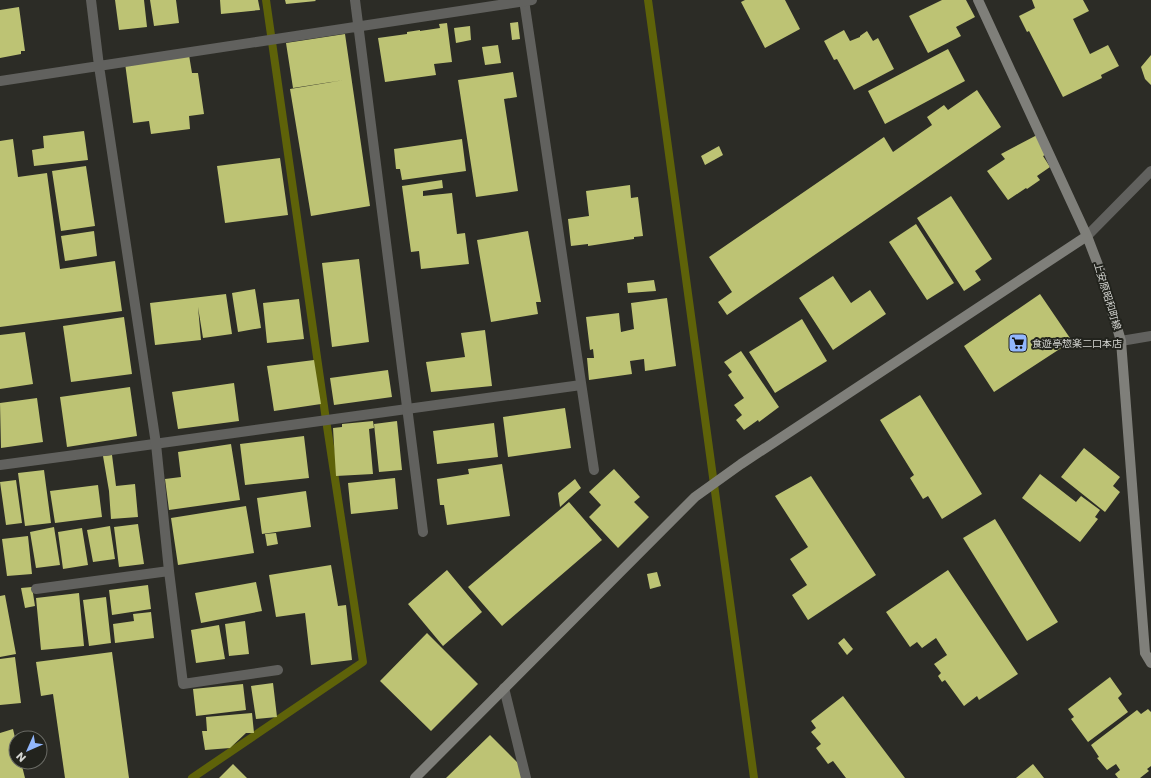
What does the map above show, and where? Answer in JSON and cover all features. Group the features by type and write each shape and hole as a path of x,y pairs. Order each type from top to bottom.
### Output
{"street":[{"path":"90,0 156,444 169,571 183,684 278,670"},
{"path":"355,0 423,532"},
{"path":"0,81 526,0 594,470"},
{"name":"上安原昭和町線","path":"978,0 1087,236 1100,270 1121,341 1148,650 1151,663"},
{"path":"415,778 695,497 741,464 1087,236 1151,171"},
{"path":"1121,341 1151,336"},
{"path":"0,465 581,385"},
{"path":"36,589 169,571"},
{"path":"504,688 526,778"}],"building":[{"path":"115,0 144,0 147,27 119,30"},
{"path":"150,0 176,0 179,23 154,26"},
{"path":"220,0 258,0 260,10 221,14"},
{"path":"285,0 315,0 316,1 286,4"},
{"path":"745,0 785,0 800,29 765,48 741,2"},
{"path":"942,0 966,0 975,17 956,27 961,36 928,53 909,16"},
{"path":"1032,0 1083,0 1089,11 1073,19 1090,54 1108,45 1119,66 1101,75 1102,78 1063,97 1029,31 1027,32 1019,16 1035,8"},
{"path":"19,7 25,51 21,51 21,54 0,58 0,10"},
{"path":"518,22 520,39 512,40 510,23"},
{"path":"447,23 452,62 434,64 436,75 385,82 378,38 407,34 407,32 440,28 439,24"},
{"path":"470,26 471,40 456,43 454,28"},
{"path":"844,30 850,41 860,37 867,31 873,41 878,38 894,69 854,90 837,59 834,60 824,41"},
{"path":"345,34 370,206 311,216 290,89 344,80 293,88 286,43"},
{"path":"498,45 501,63 485,65 482,47"},
{"path":"948,49 965,81 885,124 868,91"},
{"path":"189,55 192,73 198,73 204,114 189,116 190,129 151,134 149,121 133,123 125,63"},
{"path":"1151,55 1151,85 1145,79 1141,67"},
{"path":"513,72 517,97 504,99 518,191 476,197 458,80"},
{"path":"977,90 1001,127 727,315 718,302 732,292 709,257 884,137 893,152 932,125 927,117 944,105 948,110"},
{"path":"84,131 88,160 34,166 32,150 44,148 43,136"},
{"path":"1037,135 1049,153 1043,156 1050,167 1037,176 1040,180 1008,200 987,171 1005,159 1001,154"},
{"path":"13,139 18,177 47,173 60,269 115,261 122,311 0,327 0,141"},
{"path":"462,139 466,171 402,180 400,169 396,169 394,149"},
{"path":"719,146 723,155 705,165 701,156"},
{"path":"280,158 288,215 225,223 217,166"},
{"path":"86,166 95,226 61,231 52,171"},
{"path":"442,180 443,188 423,191 423,196 452,193 457,234 465,233 469,264 421,269 419,251 411,252 402,186"},
{"path":"630,185 631,198 638,197 643,236 634,237 634,239 588,246 588,244 571,246 568,219 589,216 586,191"},
{"path":"951,196 992,259 975,271 981,280 964,291 917,218"},
{"path":"916,224 954,283 927,300 889,242"},
{"path":"94,231 97,256 65,261 61,236"},
{"path":"528,231 541,302 536,302 538,314 491,322 477,240"},
{"path":"359,259 369,342 332,347 322,263"},
{"path":"833,276 851,303 870,290 886,314 833,350 799,298"},
{"path":"654,280 656,291 628,293 627,283"},
{"path":"255,289 261,328 238,332 232,293"},
{"path":"226,294 232,334 203,338 198,307 201,340 155,345 150,303"},
{"name":"食遊亭惣楽二口本店","path":"1040,294 1072,341 994,392 964,346"},
{"path":"667,298 676,366 645,371 644,359 630,361 632,374 589,380 587,358 594,358 593,349 590,350 586,317 619,313 621,332 634,329 631,303"},
{"path":"299,299 304,339 267,343 263,303"},
{"path":"124,317 132,374 71,382 63,326"},
{"path":"802,319 827,361 775,393 749,352"},
{"path":"485,330 492,386 431,392 426,362 465,357 461,333"},
{"path":"25,332 33,384 0,389 0,335"},
{"path":"741,351 779,407 759,422 758,420 744,430 736,420 742,415 734,405 744,398 728,375 732,372 724,362"},
{"path":"314,360 321,404 274,411 267,366"},
{"path":"388,370 392,397 334,405 330,378"},
{"path":"234,383 239,421 178,429 172,392"},
{"path":"130,387 137,436 67,447 60,397"},
{"path":"920,395 982,494 942,519 928,496 923,499 910,478 914,475 880,420"},
{"path":"37,398 43,442 1,448 0,403"},
{"path":"565,408 571,448 508,457 503,417"},
{"path":"373,421 374,428 369,429 373,474 336,476 333,428 342,427 342,424"},
{"path":"397,421 402,470 379,472 374,424"},
{"path":"494,423 498,457 437,464 433,431"},
{"path":"304,436 309,478 245,485 240,444"},
{"path":"231,444 240,500 169,510 165,479 181,477 178,452"},
{"path":"1084,448 1120,477 1113,486 1120,492 1105,512 1061,477"},
{"path":"112,455 116,486 135,484 138,517 111,519 109,491 103,456"},
{"path":"502,464 510,516 447,525 444,505 440,505 437,479 469,474 468,469"},
{"path":"614,469 640,497 634,502 649,517 618,548 589,517 601,505 589,492"},
{"path":"44,470 51,523 25,526 18,473"},
{"path":"1040,474 1076,502 1081,496 1100,510 1095,517 1098,519 1080,542 1022,498"},
{"path":"811,476 876,575 808,620 792,595 807,585 790,559 808,547 775,496"},
{"path":"395,478 398,509 351,514 348,483"},
{"path":"575,479 581,488 560,507 558,493"},
{"path":"16,480 22,523 6,525 0,482"},
{"path":"98,485 102,517 55,523 50,491"},
{"path":"306,491 311,527 262,534 257,498"},
{"path":"569,502 602,540 502,626 468,587"},
{"path":"246,506 254,553 178,565 171,518"},
{"path":"995,519 1058,622 1027,641 963,538"},
{"path":"138,524 144,564 119,567 114,527"},
{"path":"110,526 115,559 93,562 87,530"},
{"path":"54,527 60,565 36,568 30,532"},
{"path":"82,528 88,565 63,569 58,532"},
{"path":"276,533 278,544 267,546 265,534"},
{"path":"28,536 32,574 7,576 2,539"},
{"path":"331,565 338,606 346,605 352,660 311,665 305,613 276,617 269,575"},
{"path":"447,570 482,612 443,646 408,604"},
{"path":"948,570 1018,674 979,700 977,696 964,706 945,680 942,682 938,676 941,673 934,664 947,655 936,638 922,648 917,642 910,647 886,612"},
{"path":"657,572 661,586 650,589 647,574"},
{"path":"256,582 262,611 201,623 195,593"},
{"path":"148,585 151,609 112,615 109,590"},
{"path":"32,587 35,606 25,608 21,588"},
{"path":"79,593 84,646 41,650 36,598"},
{"path":"5,595 16,654 0,657 0,596"},
{"path":"106,597 111,643 89,646 83,600"},
{"path":"151,612 154,638 115,643 113,624 134,621 133,614"},
{"path":"245,621 249,654 229,656 225,624"},
{"path":"219,625 225,659 196,663 191,630"},
{"path":"427,633 478,684 431,731 380,681"},
{"path":"844,638 853,649 847,655 838,643"},
{"path":"112,652 129,778 65,778 53,694 41,696 36,662"},
{"path":"15,657 21,703 0,705 0,659"},
{"path":"1110,677 1122,694 1118,698 1128,712 1088,742 1071,719 1074,717 1068,709"},
{"path":"273,683 277,717 256,719 251,686"},
{"path":"243,684 246,710 196,716 193,689"},
{"path":"843,696 905,778 846,778 833,761 828,764 816,748 821,744 811,732 816,728 811,721"},
{"path":"1148,709 1151,712 1151,766 1147,769 1149,771 1140,778 1118,778 1115,774 1120,770 1116,764 1107,770 1097,758 1099,757 1091,745 1137,710 1141,714"},
{"path":"252,713 254,733 246,733 230,748 205,750 202,731 207,731 206,717"},
{"path":"8,731 8,770 23,770 25,778 0,778 0,733"},
{"path":"490,735 521,766 522,778 446,778"},
{"path":"233,764 247,778 219,778"},
{"path":"1033,764 1044,778 1016,778"}],"waterway":[{"path":"192,778 363,662 326,420 266,0"},
{"path":"648,0 754,778"}],"place":[{"name":"食遊亭惣楽二口本店","path":"1018,343"}]}
